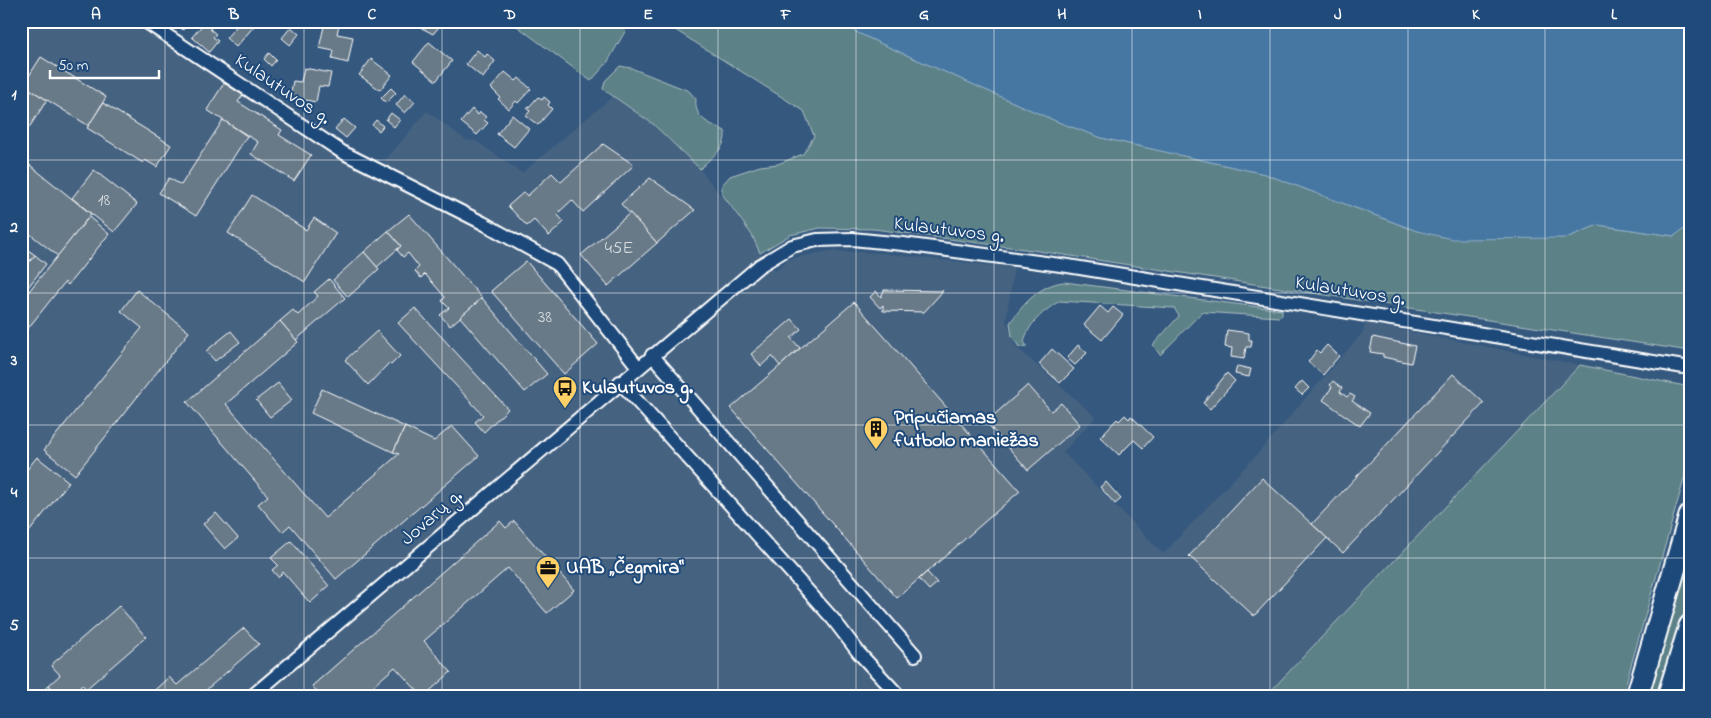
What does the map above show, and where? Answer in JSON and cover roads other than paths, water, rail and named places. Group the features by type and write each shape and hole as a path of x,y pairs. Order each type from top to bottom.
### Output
{"highway":[{"path":"1637,697 1690,516"},
{"path":"1668,697 1690,626"}],"street":[{"name":"Kulautuvos g.","path":"145,21 342,152 482,223 557,264 638,367 770,258 802,243 852,239 966,251 1068,266 1690,368"},
{"path":"652,355 915,655"},
{"name":"Jovarų g.","path":"251,697 638,367"},
{"path":"620,382 833,619 859,654 900,697"}],"place":[{"name":"Kulautuvos g.","path":"565,409"},
{"name":"Pripučiamas futbolo maniežas","path":"876,450"},
{"name":"UAB „Čegmira“","path":"548,589"}]}
